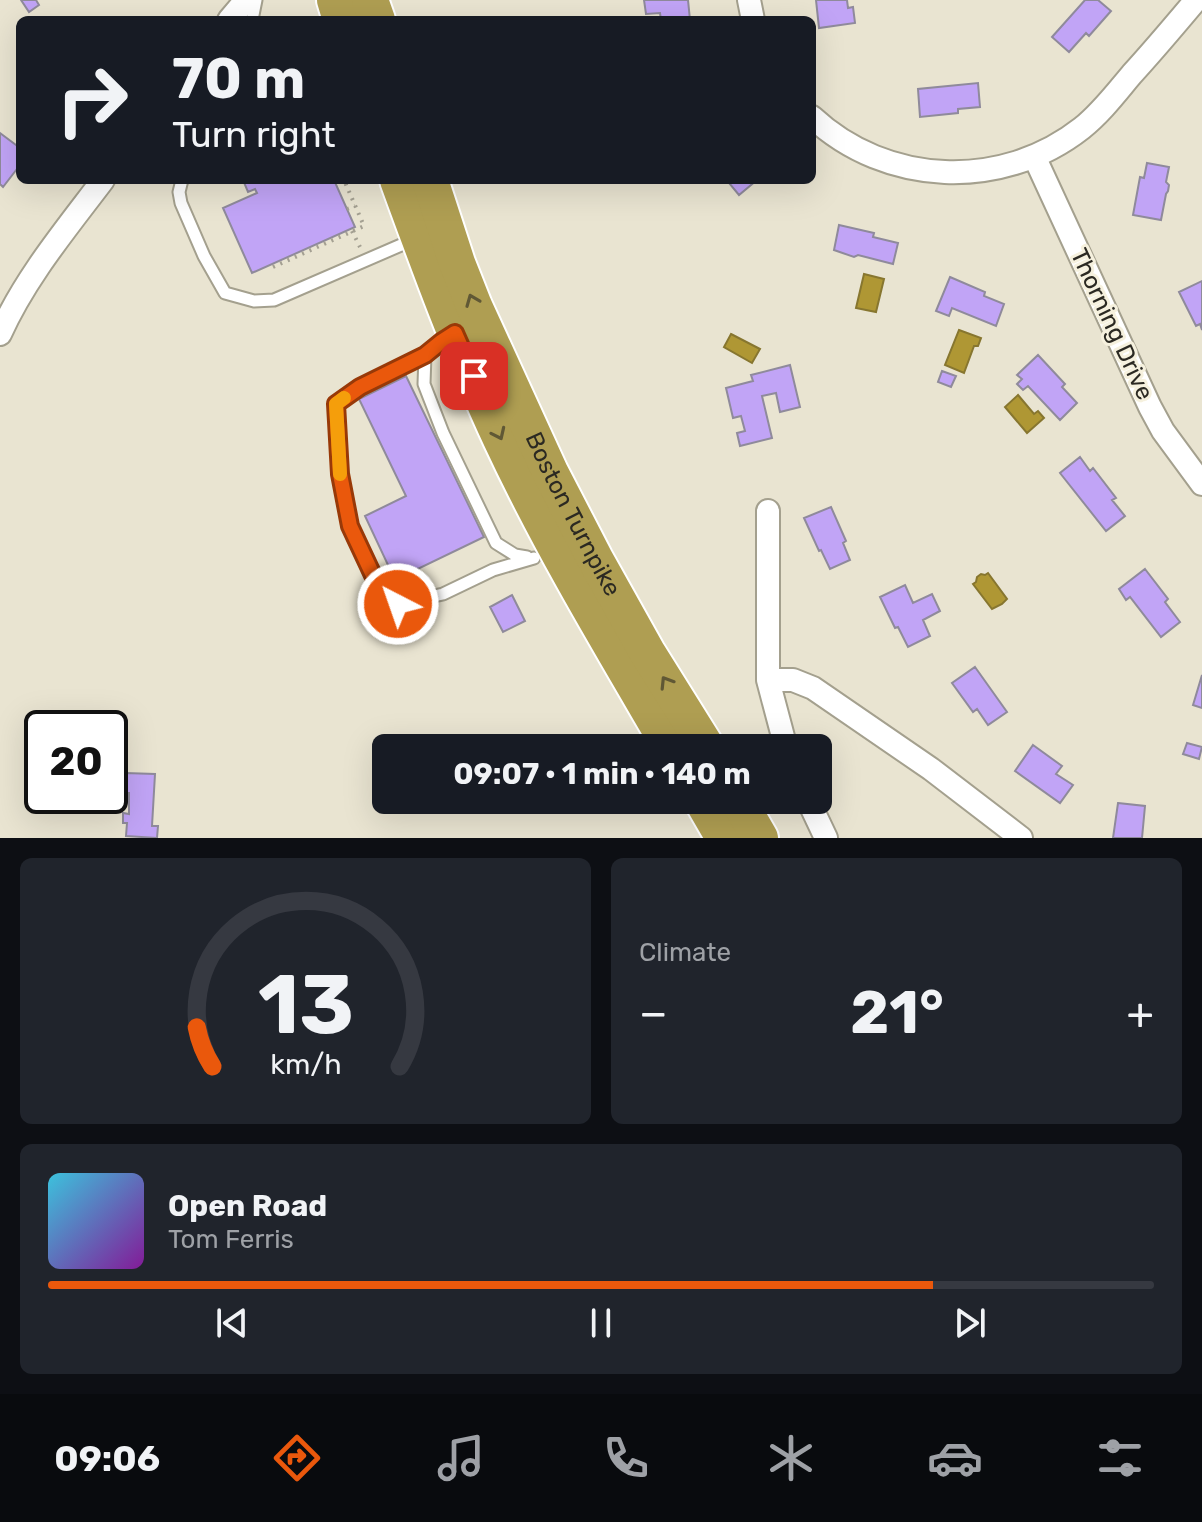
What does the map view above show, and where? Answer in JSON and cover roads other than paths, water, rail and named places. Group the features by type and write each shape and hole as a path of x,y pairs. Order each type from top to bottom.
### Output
{"highway":[{"name":"Boston Turnpike","path":"399,184 455,333 502,440 547,556 602,631 663,734"},
{"name":"Boston Turnpike","path":"431,184 474,306 543,458 647,652 698,734"},
{"path":"710,814 724,838"},
{"path":"746,814 760,838"}],"street":[{"path":"232,16 246,0"},
{"path":"816,120 845,142 896,165 952,173 1007,166 1060,144 1082,127 1103,108 1196,0"},
{"name":"Thorning Drive","path":"1034,156 1150,407 1163,431 1202,484"},
{"path":"0,334 36,270 100,184"},
{"path":"768,511 768,680 781,734"},
{"path":"768,680 793,680 813,688 931,769 1021,838"},
{"path":"815,814 826,838"}],"lane":[{"path":"181,184 181,203 204,256 225,293 254,301 274,300 418,237"},
{"path":"455,333 425,355 360,387 336,404 340,474 350,526 379,588 398,604 443,594 493,570 547,556"},
{"path":"425,355 424,384 443,433 496,543 515,555 547,556"}]}
